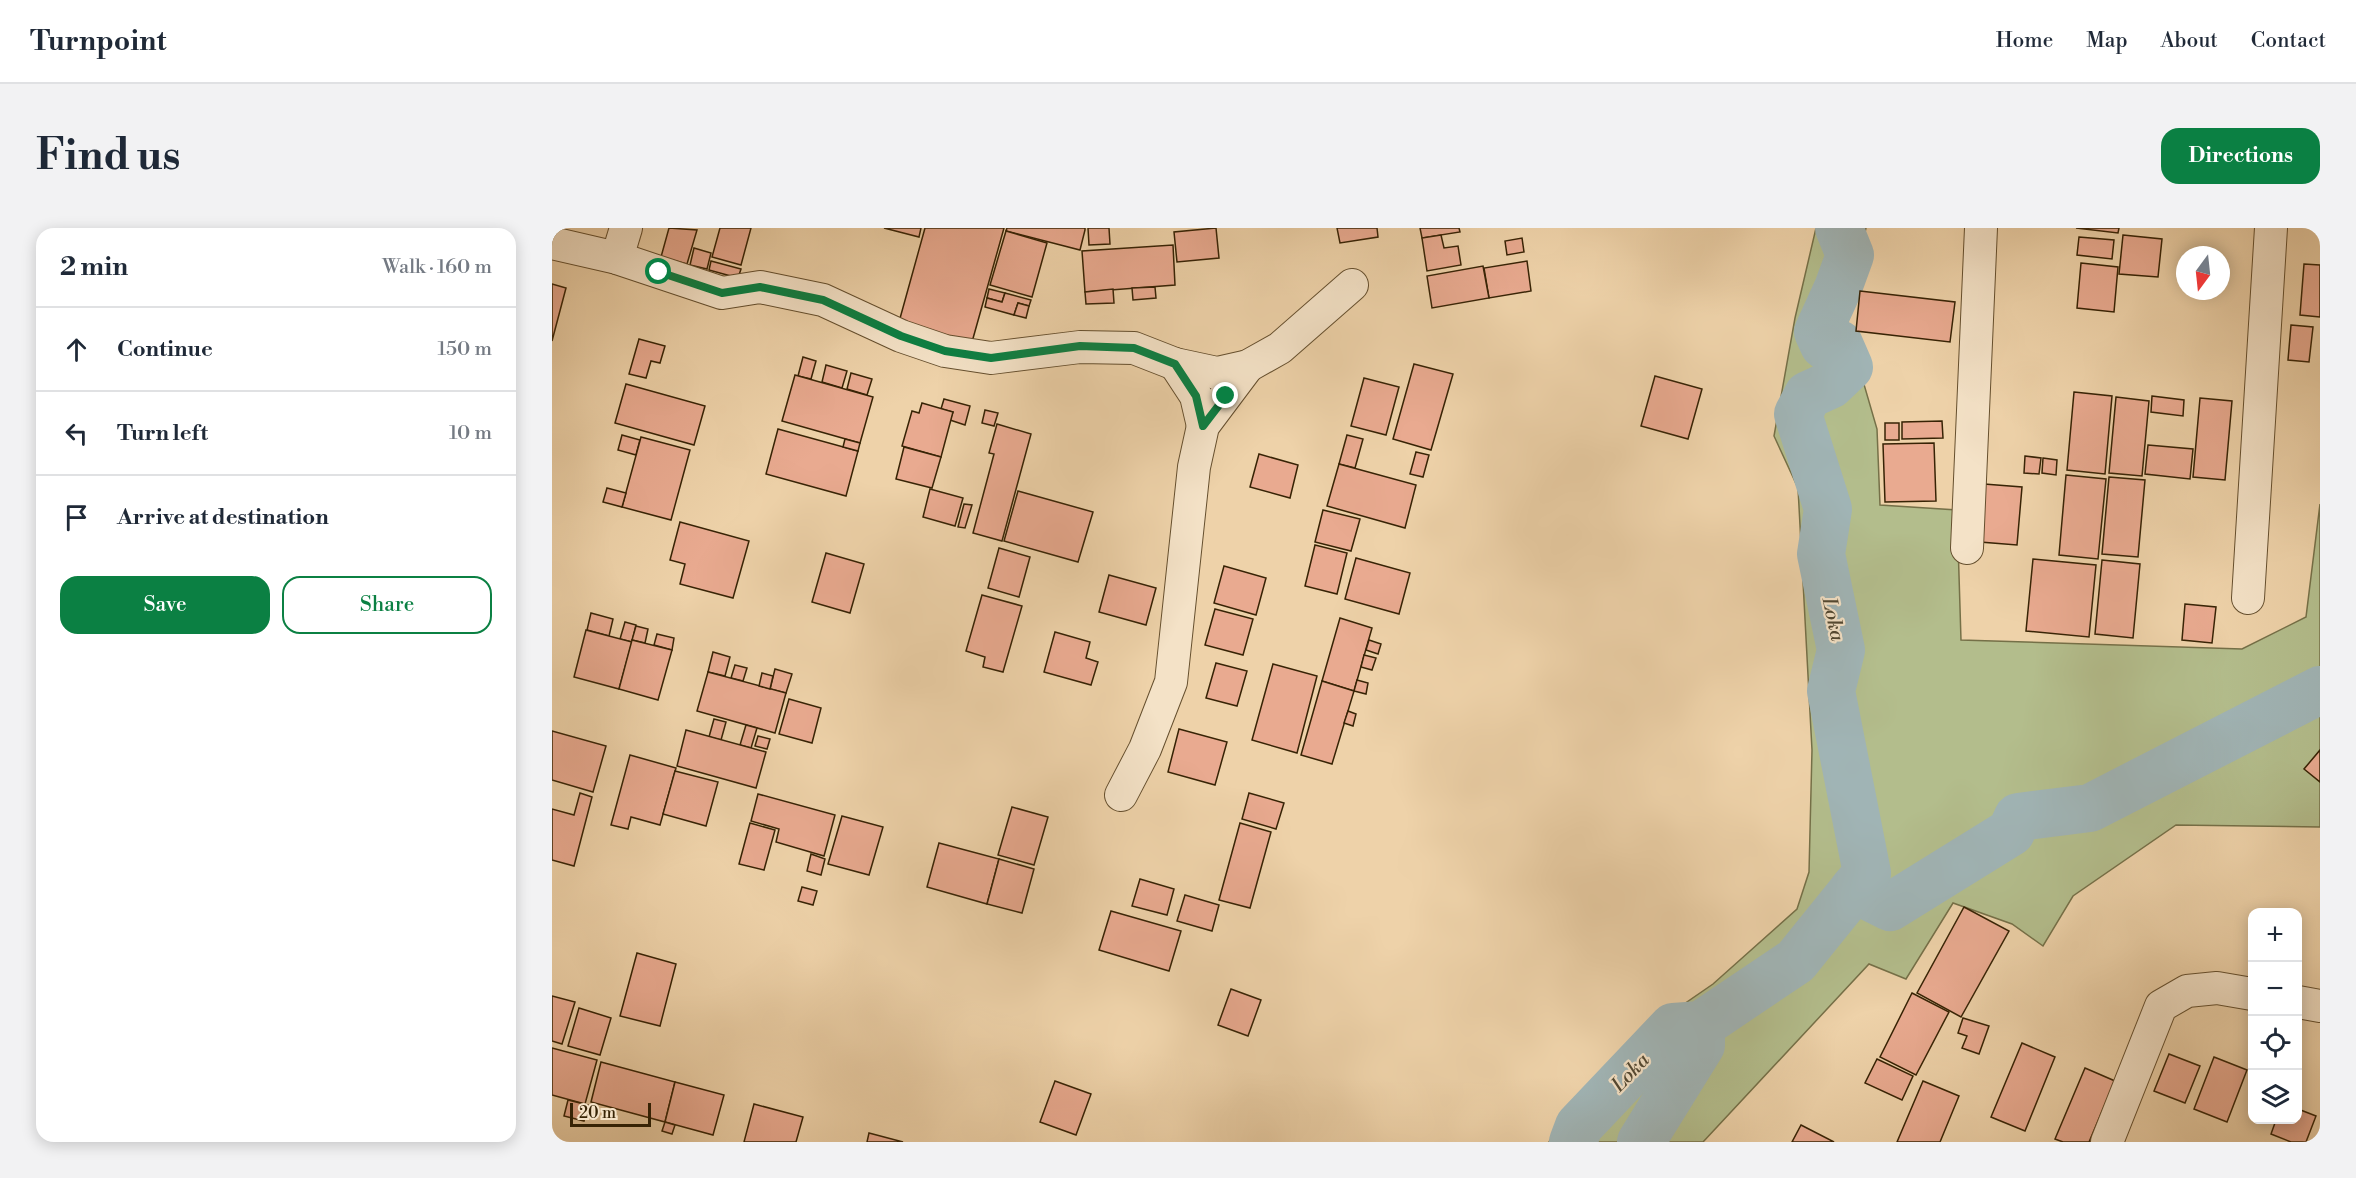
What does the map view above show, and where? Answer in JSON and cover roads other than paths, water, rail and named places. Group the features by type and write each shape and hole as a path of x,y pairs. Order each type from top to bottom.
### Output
{"street":[{"path":"617,258 626,228"},
{"path":"1967,548 1981,228"},
{"path":"2248,598 2271,228"},
{"path":"552,243 617,258 722,293 760,287 823,300 901,336 945,351 991,358 1080,346 1134,348 1175,364 1217,373 1248,366 1280,348 1352,285"},
{"path":"1175,364 1196,396 1203,426"},
{"path":"1121,795 1145,749 1171,682 1194,467 1203,426 1248,366"},
{"path":"2107,1142 2161,1006 2187,991 2217,988 2248,993"},
{"path":"2302,1003 2320,1006"}],"waterway":[{"name":"Loka","path":"1573,1142 1579,1126 1673,1027 1701,1025 1796,961 1867,873 1831,691 1841,650 1821,554 1828,509 1798,414 1808,395 1830,385 1849,367 1839,344 1824,345 1818,332 1850,255 1839,228"},
{"path":"1854,889 1890,907 2011,832 2018,817 2090,808 2320,690"},
{"name":"Loka","path":"1641,1142 1701,1045 1701,1025"}]}
